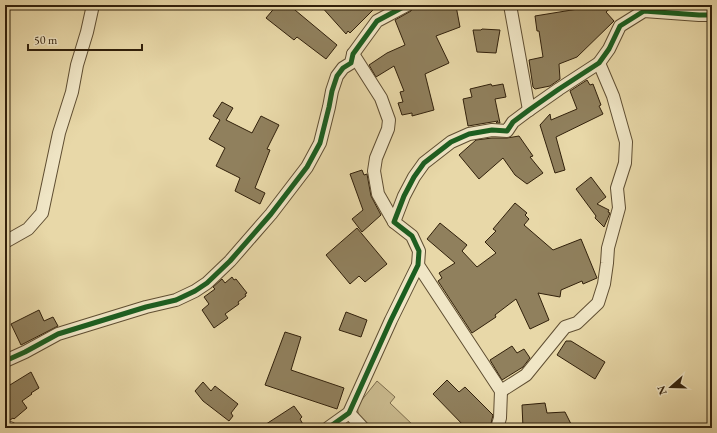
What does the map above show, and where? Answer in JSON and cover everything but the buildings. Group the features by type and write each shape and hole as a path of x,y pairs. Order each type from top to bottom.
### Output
{"street":[{"path":"5,242 28,229 42,212 59,133 72,92 77,65 93,5"},
{"path":"5,361 58,334 146,306 176,300 195,291 207,283 230,261 267,218 307,167 320,143 332,90 337,76 343,68 351,63 352,54 378,21 407,5"},
{"path":"510,5 529,110"},
{"path":"394,222 404,196 414,177 424,163 451,142 469,134 492,130 507,131 513,122 529,110 599,63 609,49 620,26 644,10 712,15"},
{"path":"328,428 349,413 391,320 418,265 419,251 412,236 394,222 378,194 374,171 376,158 388,129 389,120 381,98 352,54"},
{"path":"501,392 526,375 564,327 577,323 598,303 604,284 608,248 619,208 617,188 625,163 626,142 613,96 599,63"},
{"path":"418,265 501,392 500,418 497,428"},
{"path":"349,413 363,428"},
{"path":"5,426 10,428"}],"shaded area":[{"path":"377,381 395,397 390,403 416,428 369,428 359,418 357,406"}],"cycle path":[{"path":"5,361 58,334 146,307 176,300 195,291 207,283 230,261 271,214 307,167 320,143 337,76 343,68 351,63 353,54 377,21 407,5"},
{"path":"328,428 349,413 391,320 418,265 419,251 412,236 394,222 404,196 414,177 424,163 451,142 469,134 492,130 507,131 513,122 529,110 599,63 609,49 620,26 644,11 712,15"}]}
